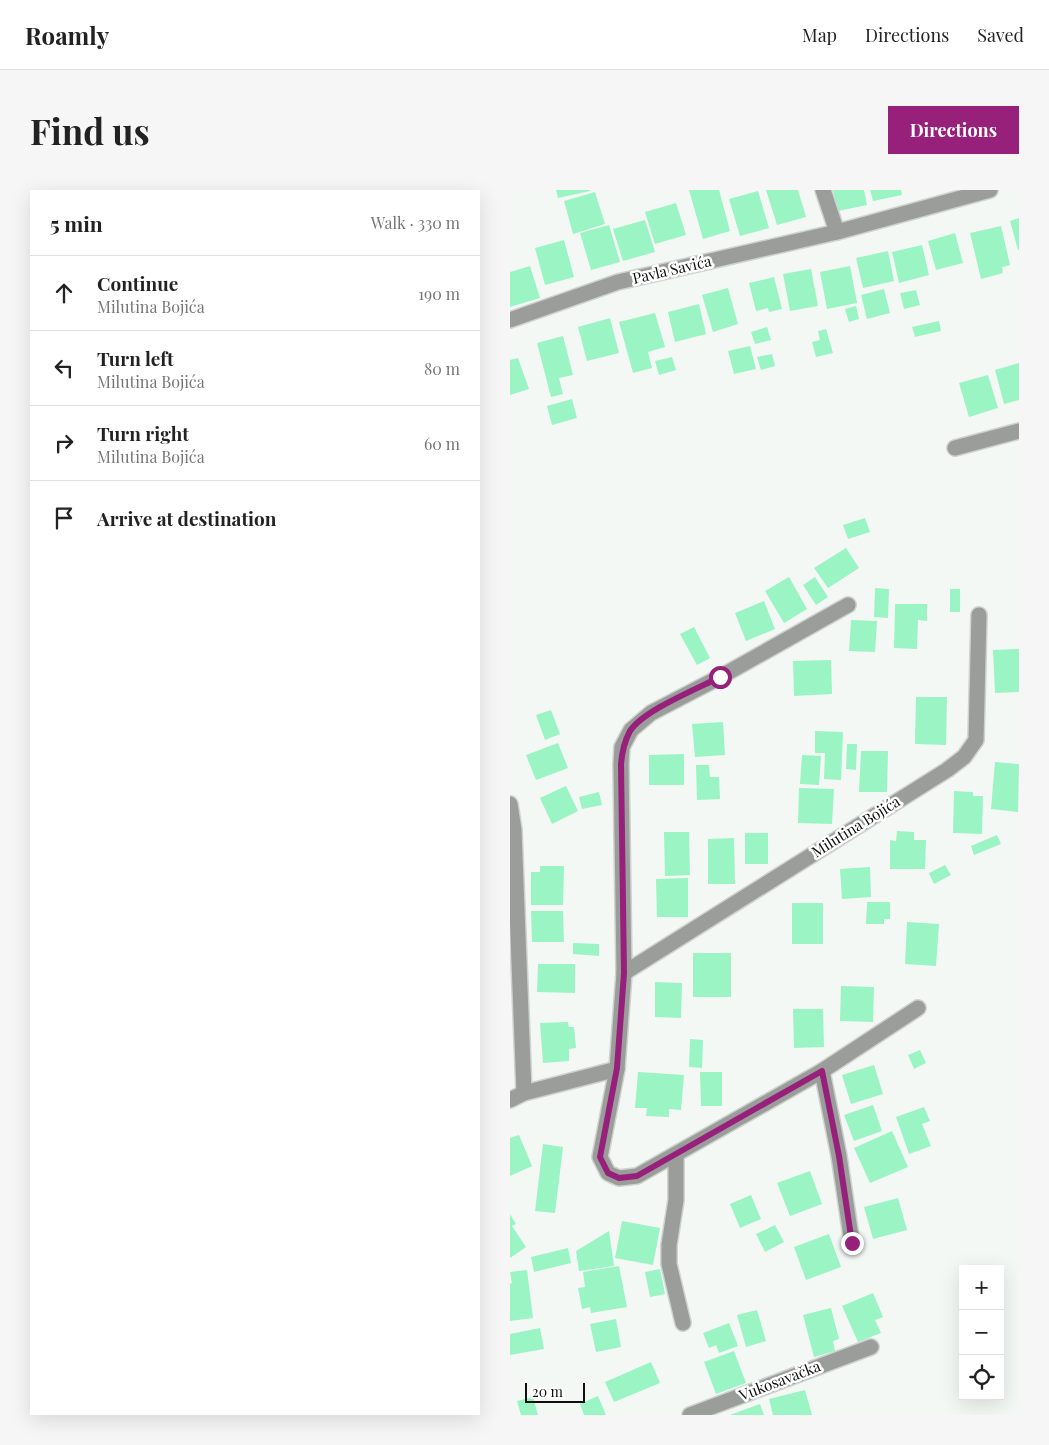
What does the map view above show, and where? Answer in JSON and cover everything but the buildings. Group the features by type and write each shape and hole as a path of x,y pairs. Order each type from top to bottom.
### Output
{"street":[{"path":"823,190 837,232"},
{"name":"Pavla Savića","path":"510,320 618,282 837,232 990,190"},
{"path":"955,448 1019,431"},
{"path":"848,604 720,677 650,713 631,730 622,747 624,973 617,1068 600,1157 608,1173 619,1178 637,1176 822,1071 918,1008"},
{"name":"Milutina Bojića","path":"624,973 947,770 964,756 976,740 979,616"},
{"path":"510,804 514,830 524,1093"},
{"path":"510,1100 524,1093 617,1068"},
{"path":"822,1071 839,1156 852,1243"},
{"path":"676,1154 676,1200 669,1245 669,1264 683,1323"},
{"name":"Vukosavačka","path":"690,1415 870,1347"}],"route":[{"path":"720,677 650,713 631,730 622,747 624,973 617,1068 600,1157 608,1173 619,1178 637,1176 822,1071 839,1156 852,1243"}]}
